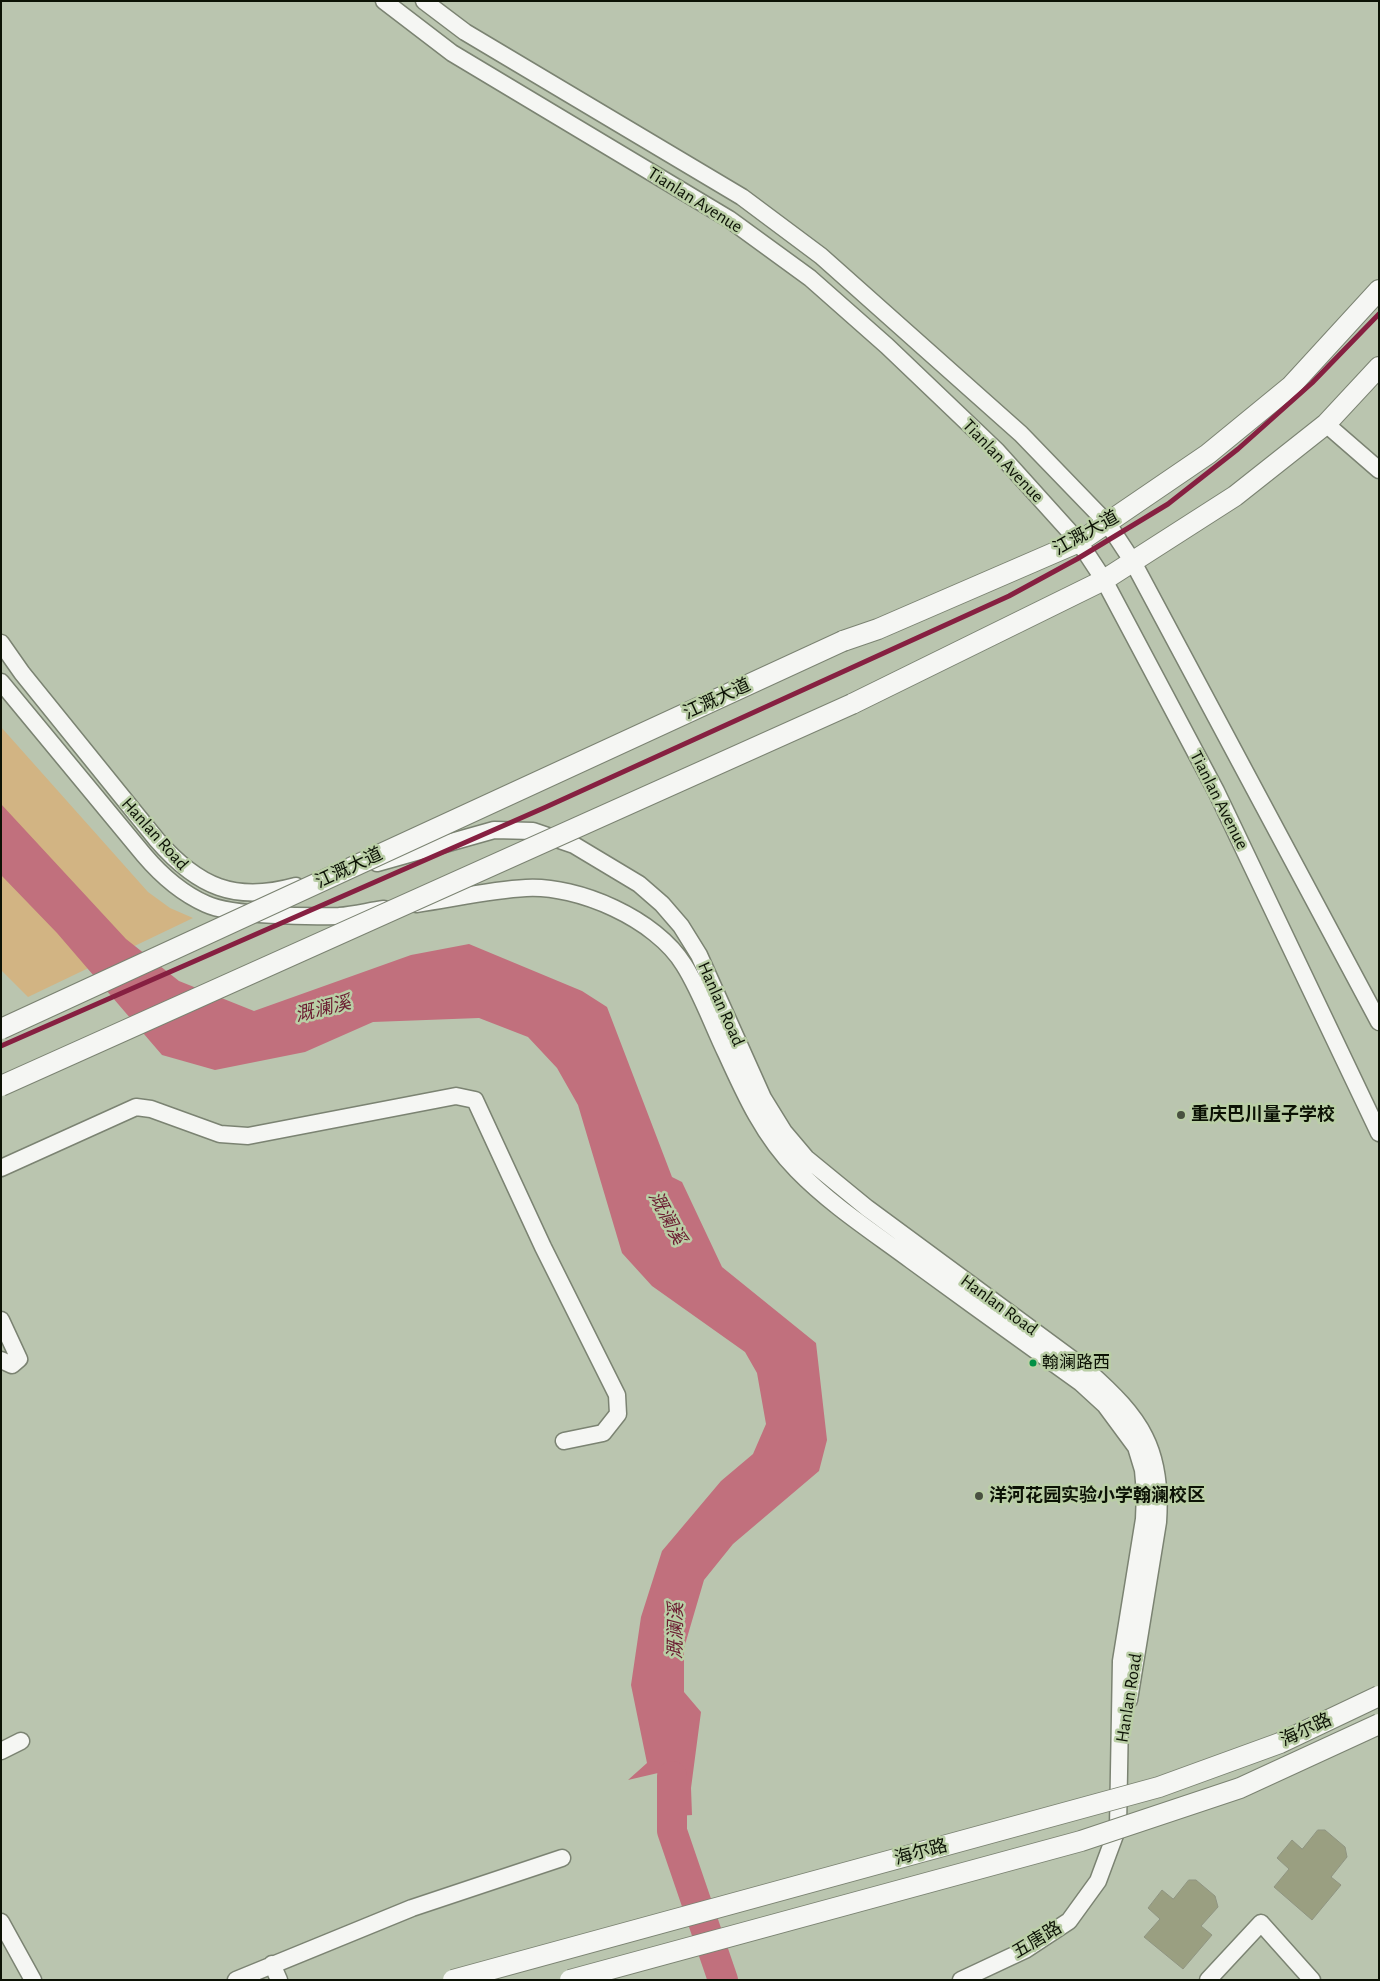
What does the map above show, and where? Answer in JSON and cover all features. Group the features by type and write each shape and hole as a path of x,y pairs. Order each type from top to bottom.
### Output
{"main road":[{"name":"江溉大道","path":"1,1029 843,641 878,629 1079,542 1208,454 1291,386 1379,290"},
{"path":"1,1086 852,704 1104,580 1235,496 1326,424 1379,367"},
{"name":"海尔路","path":"453,1980 1158,1787 1280,1743 1379,1696"},
{"name":"海尔路","path":"570,1980 1081,1841 1240,1788 1379,1724"}],"street":[{"name":"Tianlan Avenue","path":"384,1 452,54 729,219 810,278 887,346 997,451 1079,542 1104,580 1216,791 1379,1133"},
{"name":"Tianlan Avenue","path":"424,1 466,32 742,197 821,256 1021,434 1108,524 1133,562 1379,1022"},
{"path":"1326,424 1379,470"},
{"name":"Hanlan Road","path":"1,643 22,673 172,857 192,874 213,886 243,894 272,893 494,830 533,831 574,844 639,884 662,904 681,926 699,955 763,1098 784,1132 806,1158 867,1208 1088,1371 1115,1395 1133,1416 1148,1442 1157,1469 1160,1499 1158,1522 1119,1761"},
{"name":"Hanlan Road","path":"1,682 160,873 182,890 207,905 239,912 340,916 527,888 563,891 592,899 623,913 665,942 684,964 750,1106 773,1143 797,1170 858,1222 1081,1384 1105,1405 1136,1447 1143,1470 1144,1519 1121,1661 1119,1761"},
{"path":"1,1168 136,1107 151,1109 220,1134 248,1136 456,1096 475,1100 544,1247 617,1395 618,1414 603,1433 564,1441"},
{"path":"1,1320 19,1359 12,1365 1,1360"},
{"path":"1,1751 21,1742"},
{"name":"五唐路","path":"961,1980 1025,1950 1069,1921 1098,1881 1118,1827 1119,1761"},
{"path":"236,1980 412,1908 562,1858"},
{"path":"1,1922 33,1980"},
{"path":"1208,1980 1261,1923 1312,1980"},
{"path":"272,1964 279,1980"}],"shaded area":[{"path":"1,727 148,892 170,908 193,918 28,997 1,970"}],"water":[{"path":"1,804 126,939 179,981 254,1011 411,955 469,944 582,991 607,1007 672,1177 682,1182 722,1267 816,1343 827,1440 819,1471 733,1544 704,1580 684,1648 684,1692 701,1712 691,1788 692,1815 662,1817 658,1773 628,1780 647,1763 631,1685 641,1617 662,1551 721,1481 753,1454 766,1424 757,1373 745,1352 652,1286 622,1253 578,1105 557,1068 528,1037 479,1018 373,1022 305,1052 215,1070 162,1055 57,933 1,875"}],"building":[{"path":"1318,1830 1325,1830 1345,1847 1347,1857 1331,1877 1341,1885 1312,1920 1274,1887 1289,1869 1277,1858 1292,1840 1302,1849"},
{"path":"1189,1880 1196,1880 1215,1896 1218,1907 1201,1926 1212,1935 1183,1969 1144,1937 1160,1919 1148,1908 1162,1890 1173,1899"}],"waterway":[{"name":"溉澜溪","path":"672,1776 672,1831 723,1980"}],"transit line":[{"path":"1,1046 546,807 1009,596 1077,559 1168,504 1238,449 1312,383 1379,314"}],"place":[{"name":"重庆巴川量子学校","path":"1181,1115"},
{"name":"翰澜路西","path":"1033,1363"},
{"name":"洋河花园实验小学翰澜校区","path":"979,1496"}]}
